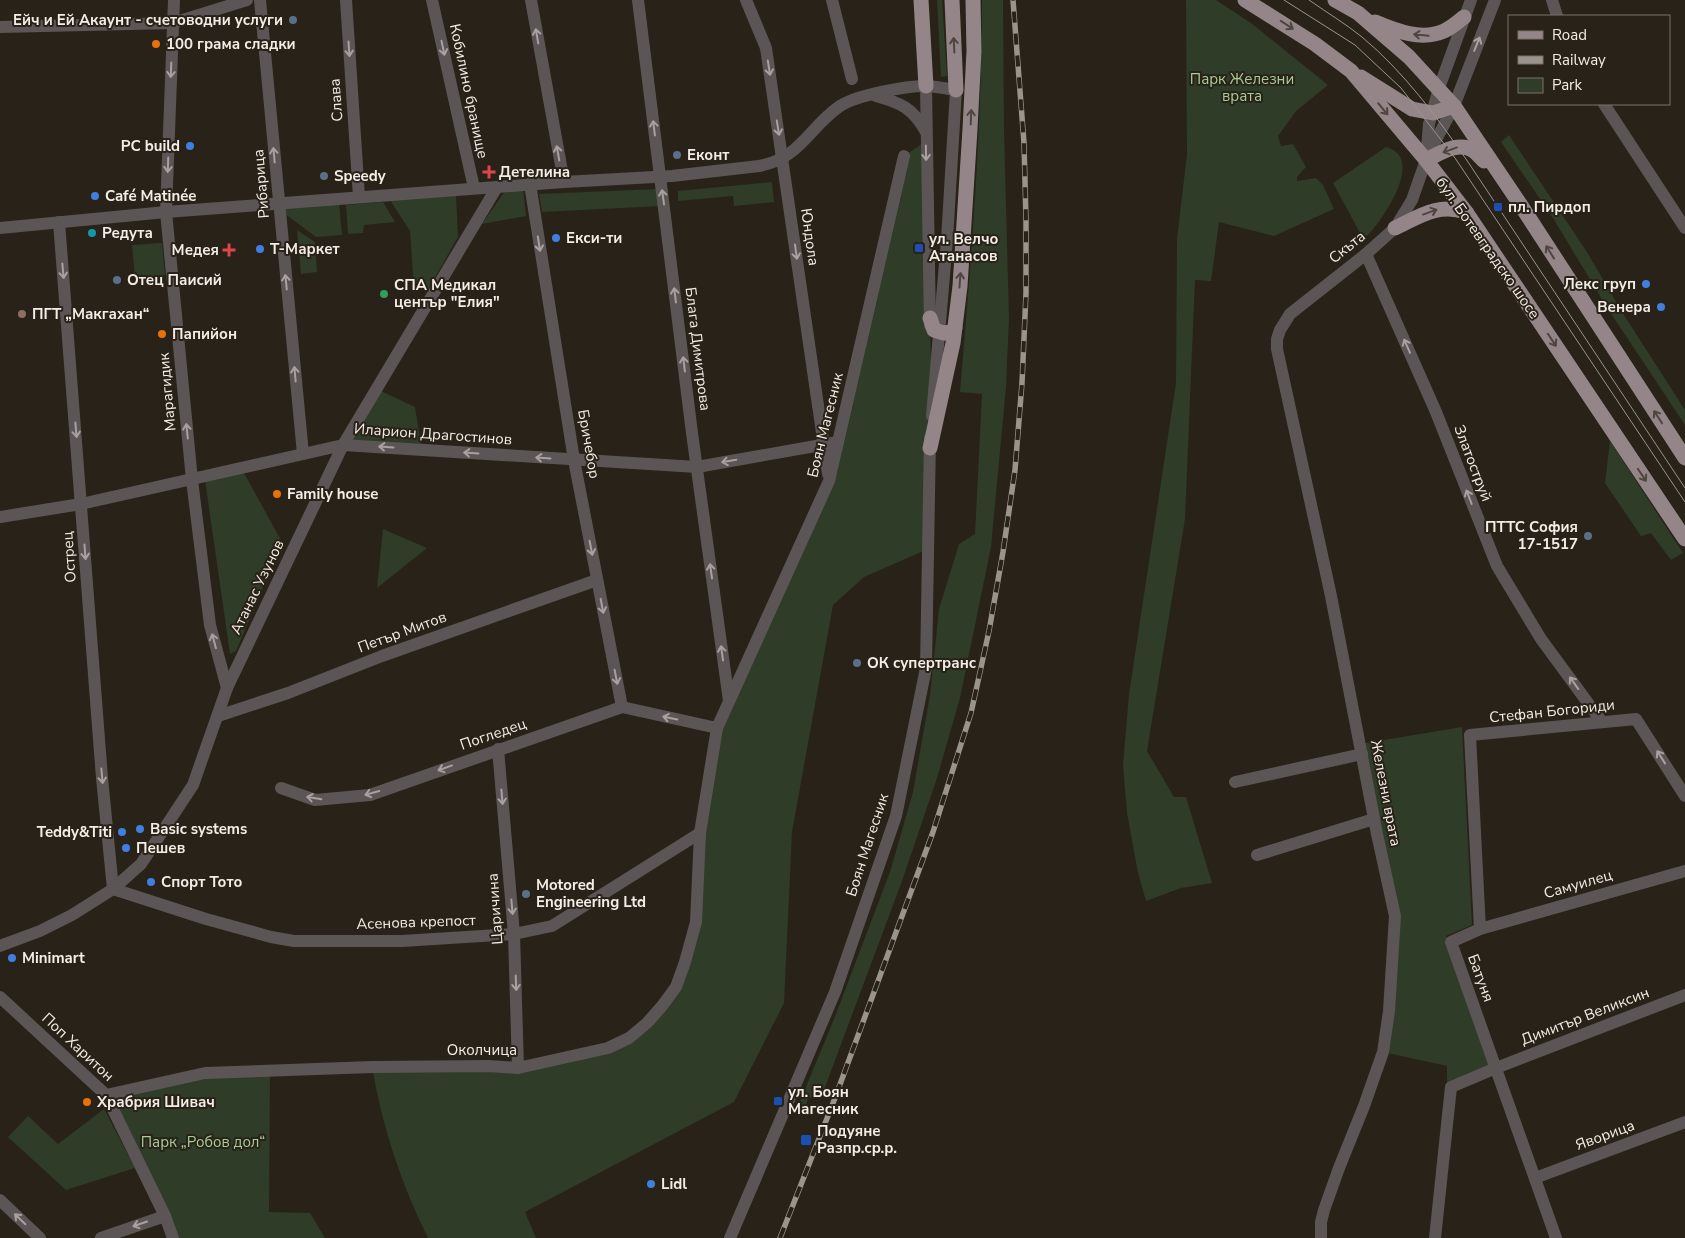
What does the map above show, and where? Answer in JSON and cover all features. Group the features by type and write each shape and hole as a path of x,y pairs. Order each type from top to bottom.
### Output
{"main road":[{"path":"921,0 926,86"},
{"path":"952,0 956,90"},
{"path":"930,448 953,343 960,286 974,51 972,0"},
{"name":"бул. Ботевградско шосе","path":"1245,0 1316,44 1351,71 1426,160 1466,212 1685,538"},
{"path":"1335,0 1392,30 1430,36 1445,31 1464,18"},
{"path":"1358,13 1409,57 1454,106 1685,458"},
{"path":"1351,71 1412,109 1433,113 1454,106"},
{"path":"1426,160 1461,146 1471,149 1500,176"},
{"path":"1395,228 1427,212 1442,208 1466,212"},
{"path":"930,318 934,330 939,332 951,332 955,328"}],"street":[{"name":"Марагидик","path":"174,0 166,212 192,480 210,625 226,688"},
{"path":"0,27 173,23 247,0"},
{"name":"Рибарица","path":"260,0 303,454"},
{"name":"Слава","path":"346,0 359,197"},
{"name":"Кобилино бранище","path":"432,0 474,188"},
{"path":"531,0 564,182"},
{"name":"Блага Димитрова","path":"638,0 697,467 729,701"},
{"name":"Юндола","path":"746,0 766,48 829,481"},
{"path":"832,0 852,80"},
{"path":"1426,160 1429,124 1439,88 1471,0"},
{"path":"1426,160 1454,106 1495,0"},
{"path":"1552,0 1557,15"},
{"path":"0,228 166,212 474,188 660,176 759,166 783,159 841,105 856,98 926,86 956,90"},
{"name":"Боян Магесник","path":"926,86 932,408"},
{"name":"Боян Магесник","path":"730,1238 835,992 896,816 926,668 932,408 956,90"},
{"path":"871,95 896,102 907,108 915,115 926,132"},
{"path":"1605,105 1685,228"},
{"name":"Боян Магесник","path":"700,833 718,728 829,481 904,156"},
{"name":"Скъта","path":"1277,349 1277,339 1280,330 1290,314 1366,254 1395,228 1412,200 1426,160"},
{"name":"Бричебор","path":"530,184 574,460 622,708"},
{"name":"Атанас Узунов","path":"0,946 56,923 113,890 141,864 193,785 226,688 343,445 497,187"},
{"name":"Острец","path":"59,222 102,778 113,890"},
{"name":"Златоструй","path":"1366,254 1436,412 1497,566 1541,639 1602,722"},
{"name":"Железни врата","path":"1277,349 1331,596 1374,818 1396,916 1389,1011 1383,1052 1324,1210 1321,1222 1321,1238"},
{"name":"Иларион Драгостинов","path":"0,517 82,504 343,445 697,467 838,442"},
{"name":"Петър Митов","path":"218,716 288,693 382,656 597,580"},
{"path":"622,708 718,728"},
{"name":"Погледец","path":"281,788 315,800 370,795 498,749 622,708"},
{"name":"Стефан Богориди","path":"1470,735 1636,719 1685,796"},
{"name":"Батуня","path":"1470,735 1480,929 1451,942 1556,1238"},
{"name":"Царичина","path":"498,749 514,934 518,1068"},
{"path":"1235,782 1362,754"},
{"path":"1256,856 1374,818"},
{"name":"Асенова крепост","path":"113,890 206,919 271,937 294,941 402,941 514,934 552,926 700,833"},
{"name":"Околчица","path":"106,1095 205,1074 372,1066 490,1066 518,1068 608,1048 629,1038 647,1023 676,987 694,930 698,908 700,833"},
{"name":"Самуилец","path":"1480,929 1685,871"},
{"name":"Димитър Великсин","path":"1496,1068 1685,995"},
{"name":"Поп Харитон","path":"0,997 106,1095 165,1216 173,1238"},
{"path":"1434,1238 1451,1088 1496,1068"},
{"name":"Яворица","path":"1535,1178 1685,1122"},
{"path":"0,1200 40,1238"},
{"path":"101,1238 165,1216"}],"green space":[{"path":"937,0 942,0 947,76 941,77"},
{"path":"982,0 1003,0 1009,319 1006,387 991,547 960,698 937,778 902,881 821,1098 813,1096 808,1099 804,1112 796,1111 834,1019 890,872 913,792 930,695 939,609 959,544 975,534 982,394 960,392 978,147"},
{"name":"Парк Железни врата","path":"1186,0 1216,0 1251,23 1328,85 1296,111 1278,136 1281,146 1293,144 1306,167 1297,177 1297,181 1316,178 1323,185 1334,209 1274,236 1219,222 1211,281 1195,280 1185,519 1147,751 1174,797 1186,797 1212,883 1181,888 1146,901 1138,873 1127,813 1123,765 1129,694 1176,383 1177,239 1187,154"},
{"path":"1509,135 1587,252 1622,312 1685,410 1685,425 1606,306 1553,218 1501,142"},
{"path":"926,141 932,408 928,549 864,577 833,605 792,832 784,1003 734,1102 525,1212 536,1238 428,1238 401,1176 381,1111 372,1067 489,1066 608,1048 647,1023 685,962 717,728 829,481 904,156"},
{"path":"1386,147 1397,153 1402,163 1402,176 1391,203 1367,236 1359,231 1333,183"},
{"path":"772,182 774,202 734,206 733,196 678,201 678,191"},
{"path":"523,188 526,216 482,224 505,191"},
{"path":"658,189 660,206 542,212 539,194"},
{"path":"456,196 458,237 429,288 414,289 410,231 390,200"},
{"path":"383,202 395,222 364,225 363,233 348,234 346,205"},
{"path":"339,203 342,235 316,237 285,214 285,207"},
{"path":"297,230 315,242 317,272 301,274"},
{"path":"162,243 165,275 135,278 132,245"},
{"path":"381,391 415,407 421,444 353,440"},
{"path":"1610,441 1683,553 1671,560 1651,533 1641,536 1605,483"},
{"path":"244,473 282,542 236,651 230,654 205,480"},
{"path":"383,529 427,548 377,588"},
{"path":"1462,727 1472,925 1446,936 1492,1064 1447,1082 1447,1066 1383,1052 1395,916 1360,744"},
{"name":"Парк „Робов дол“","path":"270,1071 269,1212 310,1213 325,1238 173,1238 106,1095 205,1073"},
{"path":"104,1109 135,1168 66,1190 8,1137 28,1116 58,1144"}],"tram line":[{"path":"1284,0 1355,45 1401,88 1455,158 1685,502"},
{"path":"1309,0 1356,32 1377,51 1406,80 1432,112 1468,162 1685,488"}],"railway":[{"path":"780,1238 835,1098 933,832 971,713 989,631 1015,470 1022,383 1026,293 1024,143 1013,0"}],"place":[{"name":"Ейч и Ей Акаунт - счетоводни услуги","path":"293,20"},
{"name":"100 грама сладки","path":"156,44"},
{"name":"PC build","path":"190,146"},
{"name":"Еконт","path":"677,155"},
{"name":"Детелина","path":"489,172"},
{"name":"Speedy","path":"324,176"},
{"name":"Café Matinée","path":"95,196"},
{"name":"пл. Пирдоп","path":"1498,207"},
{"name":"Редута","path":"92,233"},
{"name":"Екси-ти","path":"556,238"},
{"name":"ул. Велчо Атанасов","path":"919,248"},
{"name":"Т-Маркет","path":"260,249"},
{"name":"Медея","path":"229,250"},
{"name":"Отец Паисий","path":"117,280"},
{"name":"Лекс груп","path":"1646,284"},
{"name":"СПА Медикaл център \"Елия\"","path":"384,294"},
{"name":"Венера","path":"1661,307"},
{"name":"ПГТ „Макгахан“","path":"22,314"},
{"name":"Папийон","path":"162,334"},
{"name":"Family house","path":"277,494"},
{"name":"ПТТС София 17-1517","path":"1588,536"},
{"name":"ОК супертранс","path":"857,663"},
{"name":"Basic systems","path":"140,829"},
{"name":"Teddy&Titi","path":"122,832"},
{"name":"Пешев","path":"126,848"},
{"name":"Спорт Тото","path":"151,882"},
{"name":"Motored Engineering Ltd","path":"526,894"},
{"name":"Minimart","path":"12,958"},
{"name":"ул. Боян Магесник","path":"778,1101"},
{"name":"Храбрия Шивач","path":"87,1102"},
{"name":"Подуяне Разпр.ср.р.","path":"806,1140"},
{"name":"Lidl","path":"651,1184"}]}
